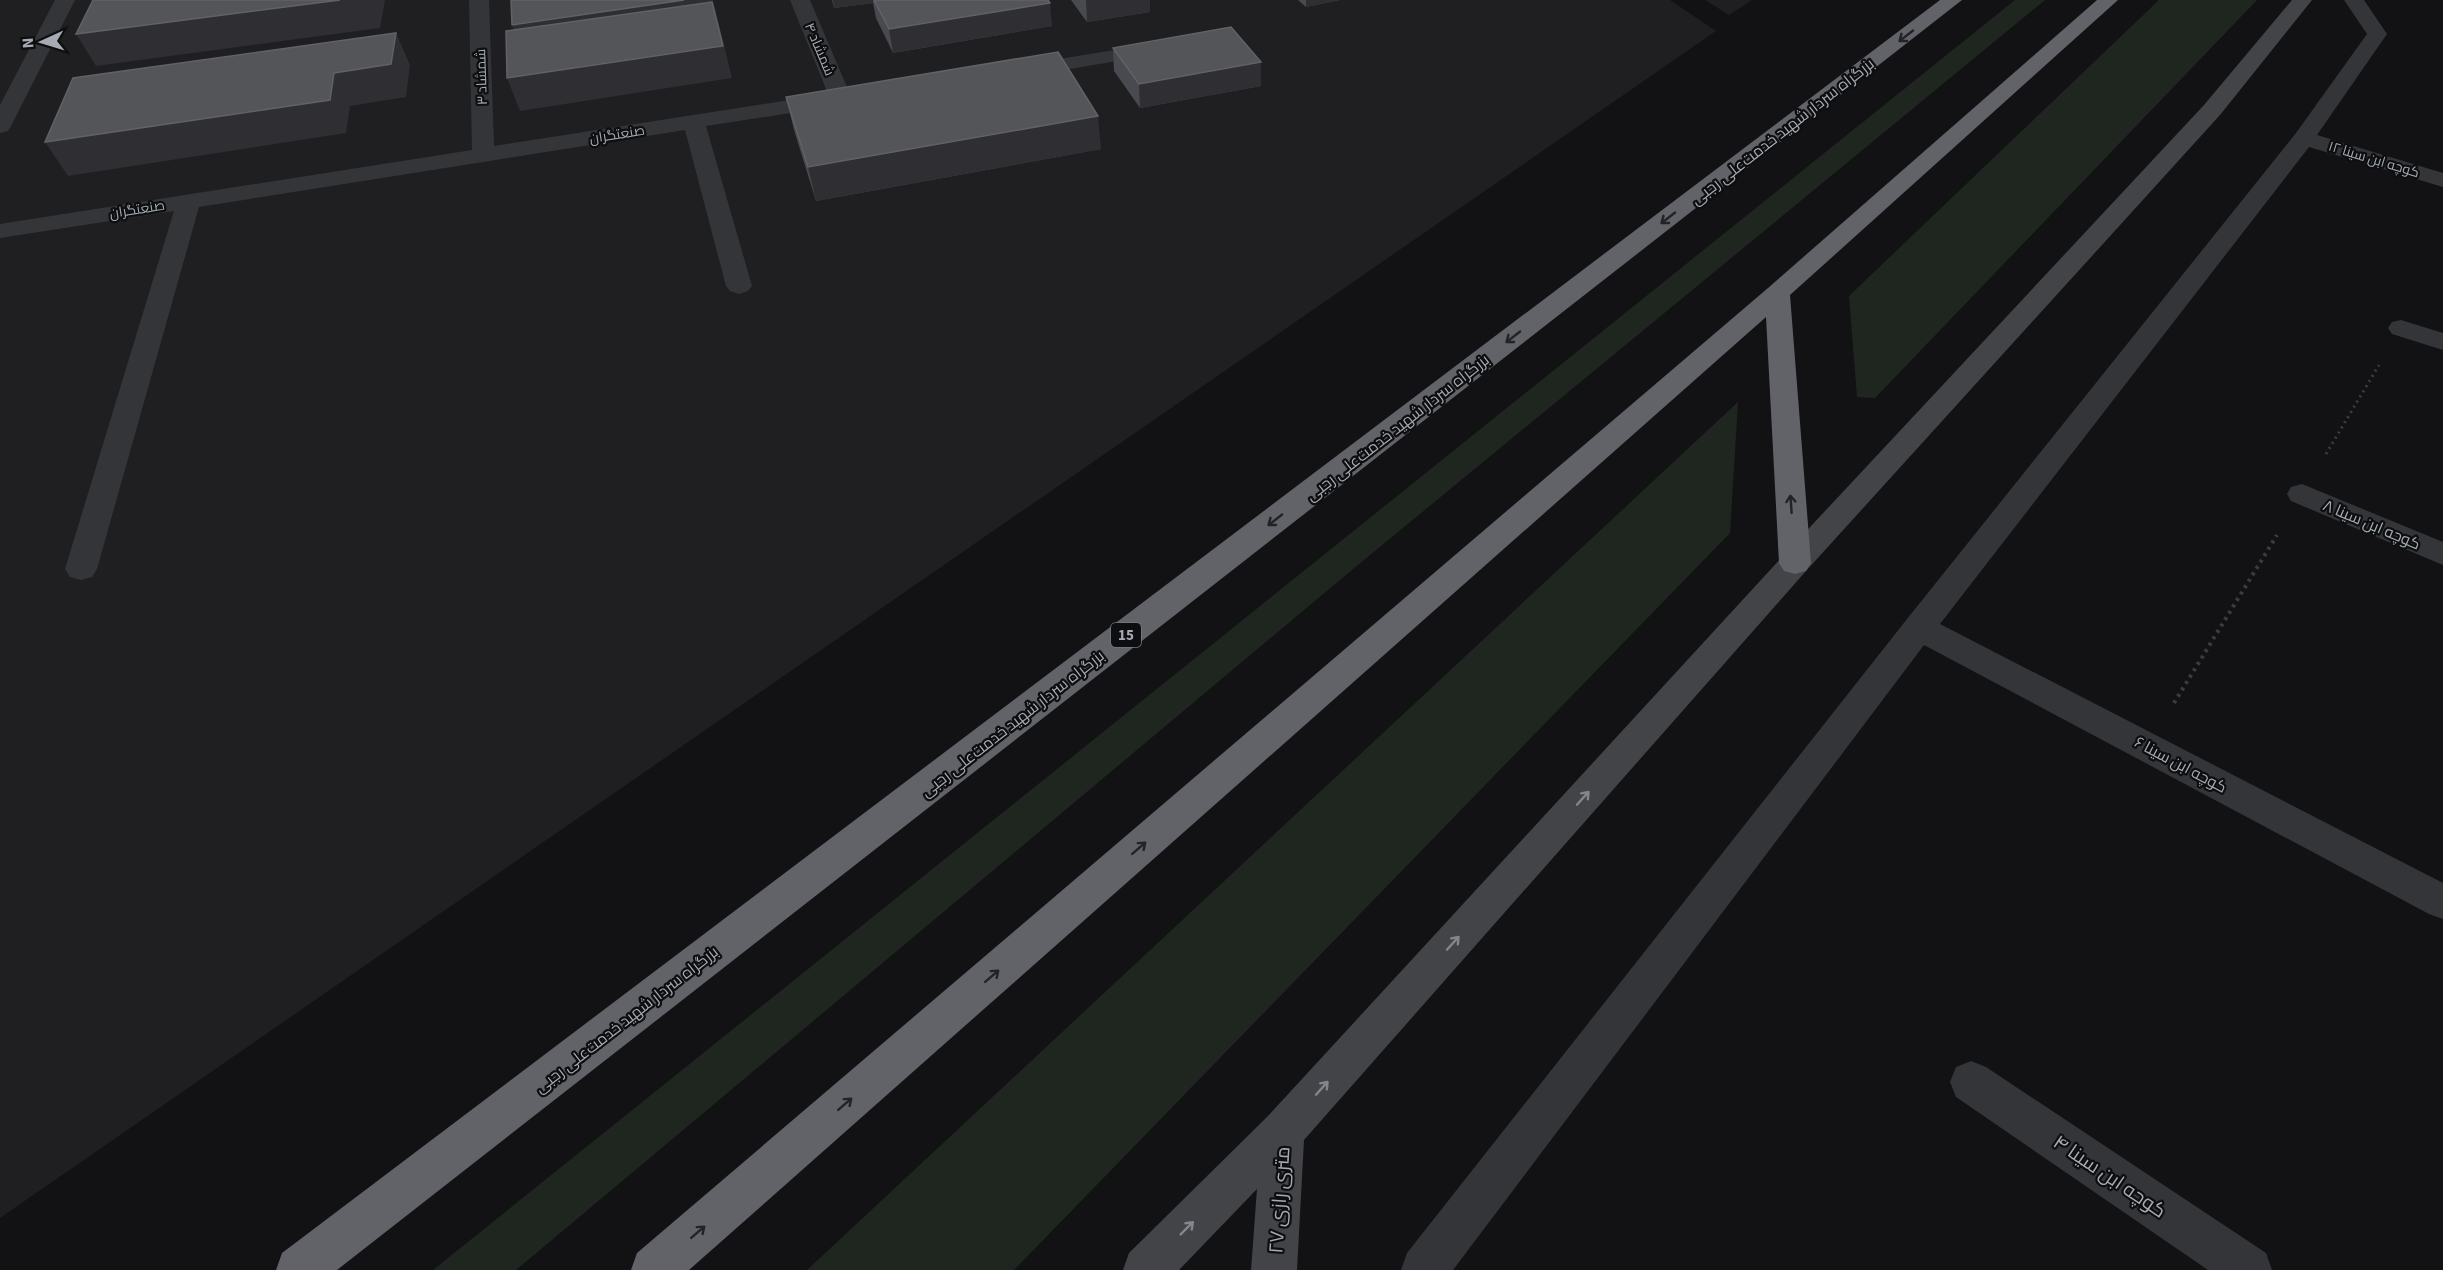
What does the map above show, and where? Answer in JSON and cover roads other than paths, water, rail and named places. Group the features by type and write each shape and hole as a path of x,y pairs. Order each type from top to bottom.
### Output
{"highway":[{"name":"بزرگراه سردار شهید خدمت‌علی رجبی","path":"299,1270 1952,0"},
{"path":"654,1270 1777,293 2108,0"},
{"path":"1777,293 1795,563"}],"street":[{"path":"0,126 65,0"},
{"name":"شمشاد ۳","path":"479,0 483,154"},
{"name":"شمشاد ۴","path":"800,0 841,99"},
{"path":"1146,1270 1283,1131 1795,563 2212,110 2302,0"},
{"path":"1424,1270 1919,628 2304,138 2377,34 2354,0"},
{"path":"1002,74 1176,46"},
{"name":"صنعتگران","path":"0,231 864,95"},
{"path":"694,122 739,286"},
{"name":"کوچه ابن سینا ۱۲","path":"2304,138 2443,180"},
{"path":"81,569 189,201"},
{"path":"2401,328 2443,342"},
{"name":"کوچه ابن سینا ۸","path":"2302,494 2443,554"},
{"name":"کوچه ابن سینا ۶","path":"1919,628 2443,902"},
{"name":"کوچه ابن سینا ۴","path":"1971,1082 2249,1270"},
{"name":"۲۷ متری رازی","path":"1274,1270 1283,1131"}]}
